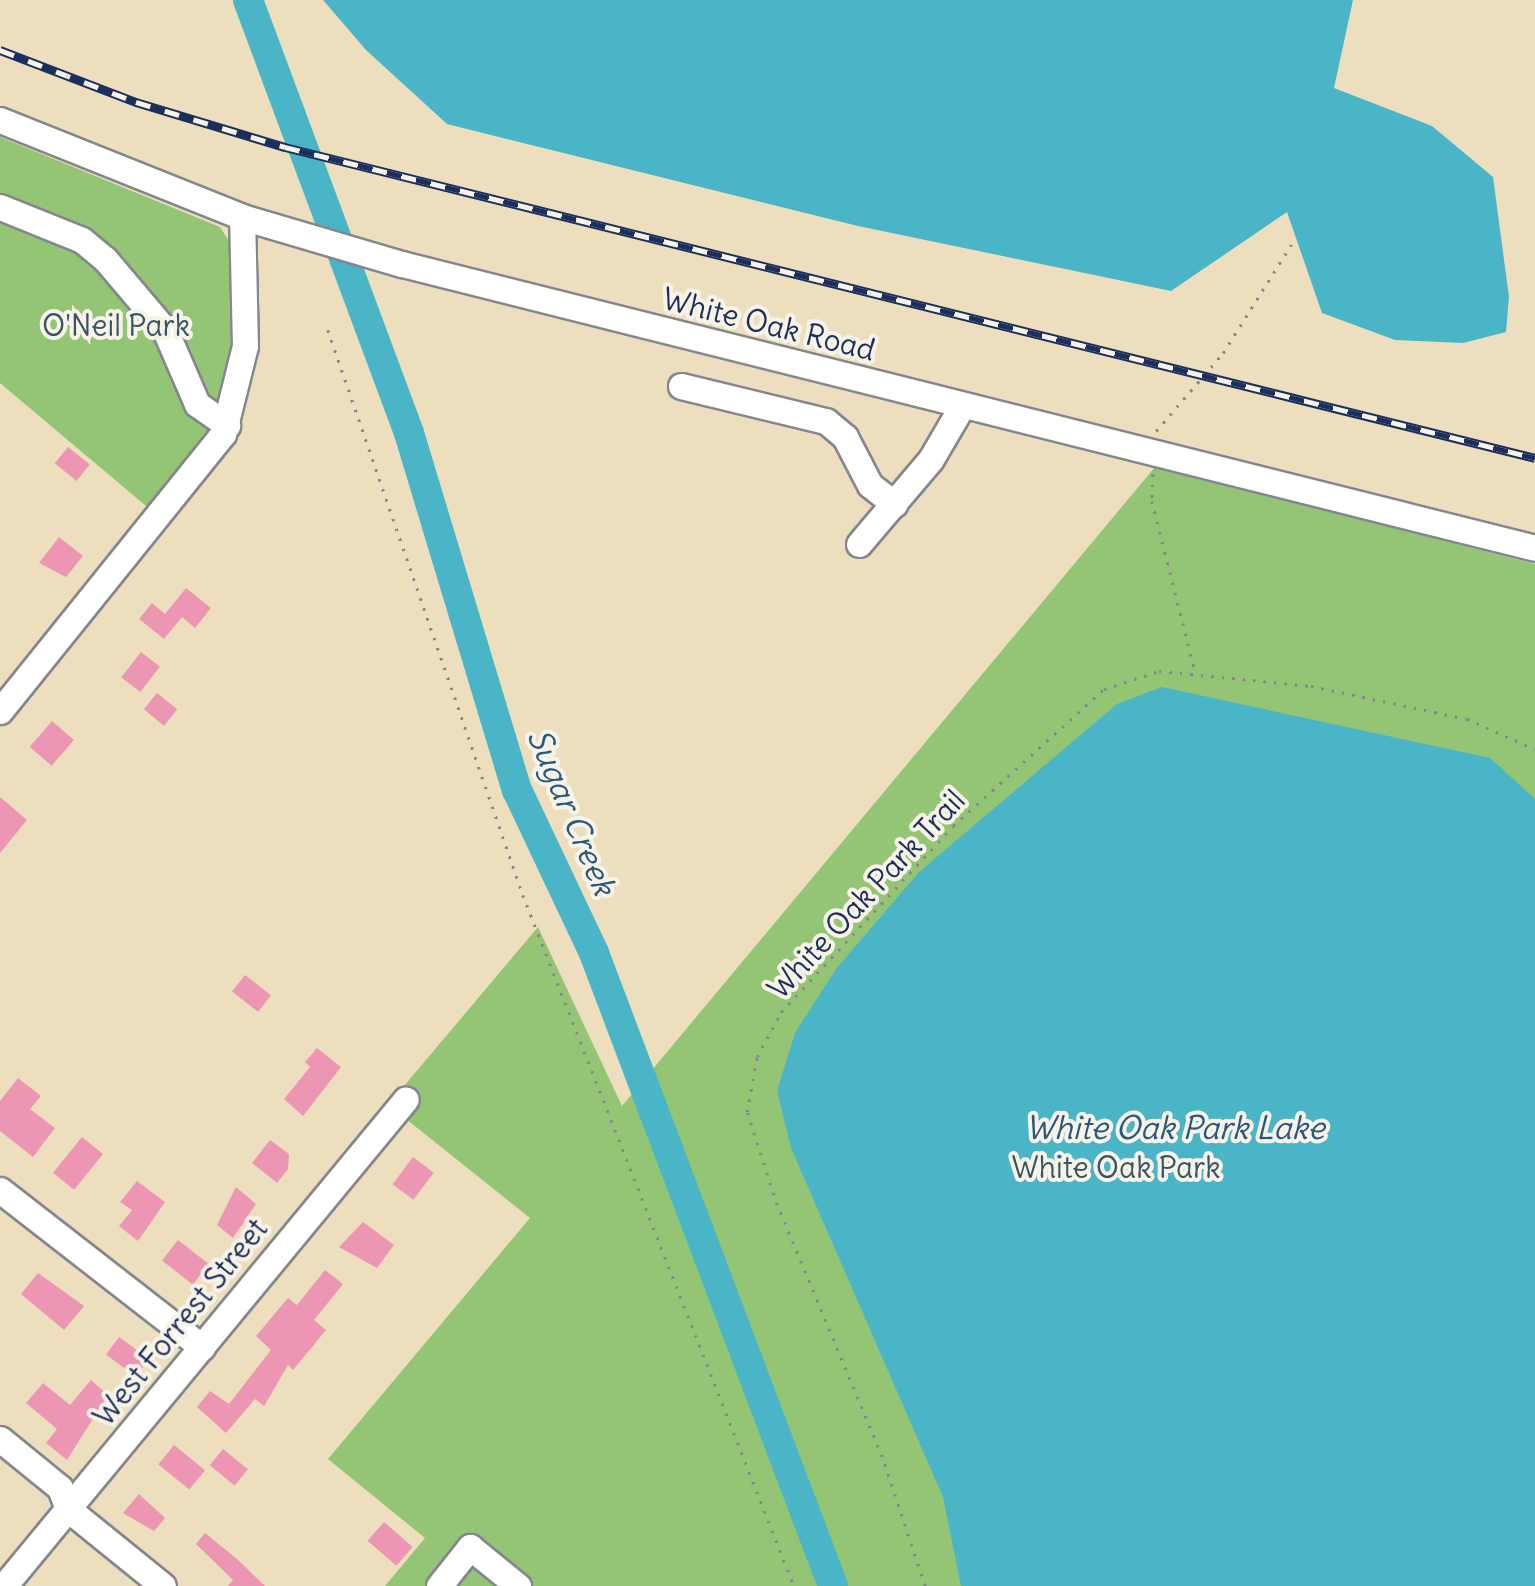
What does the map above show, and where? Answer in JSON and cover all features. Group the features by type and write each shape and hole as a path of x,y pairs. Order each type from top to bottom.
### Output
{"street":[{"name":"White Oak Road","path":"0,120 242,217 402,264 1535,548"},
{"path":"0,207 82,240 105,259 165,330 197,404 227,425"},
{"path":"0,711 227,425 245,346 242,217"},
{"path":"681,386 826,421 844,437 870,485 894,504"},
{"path":"860,544 894,504 962,406"},
{"name":"West Forrest Street","path":"4,1586 406,1099"},
{"path":"0,1190 202,1347"},
{"path":"0,1439 60,1488 68,1509 163,1586"},
{"path":"439,1586 470,1548 518,1586"}],"path":[{"path":"1196,673 1152,501 1153,453 1164,417 1223,353 1291,245"},
{"path":"328,330 523,895 794,1586"},
{"name":"White Oak Park Trail","path":"925,1586 882,1457 777,1206 746,1112 757,1057 781,1012 918,862 1104,689 1159,671 1196,673 1415,706 1467,719 1535,749"}],"green space":[{"name":"O'Neil Park","path":"0,137 220,227 229,241 234,358 225,404 152,511 0,383"},
{"name":"White Oak Park","path":"1155,467 1535,564 1535,1586 385,1586 425,1538 328,1459 530,1218 406,1119 420,1102 404,1086 538,927 622,1106"}],"water":[{"path":"323,0 1353,0 1334,88 1432,126 1493,177 1509,297 1506,332 1463,343 1395,340 1322,313 1287,212 1171,291 858,226 447,124 366,50"},
{"name":"White Oak Park Lake","path":"1162,687 1490,758 1535,799 1535,1586 961,1586 943,1497 791,1148 777,1091 795,1033 836,969 919,872 1117,704"}],"building":[{"path":"68,447 90,465 77,481 55,463"},
{"path":"59,537 83,556 66,577 39,563"},
{"path":"186,588 211,608 195,628 182,617 164,639 139,619 152,603 165,614"},
{"path":"141,652 160,667 140,692 121,677"},
{"path":"157,693 177,709 164,726 144,709"},
{"path":"52,721 74,740 52,766 30,747"},
{"path":"0,797 27,820 0,853"},
{"path":"245,975 271,995 258,1012 232,992"},
{"path":"317,1048 341,1067 303,1116 284,1099 310,1067 305,1062"},
{"path":"18,1078 41,1096 30,1109 55,1128 33,1157 0,1131 0,1101"},
{"path":"82,1137 103,1154 74,1190 53,1173"},
{"path":"270,1140 289,1154 288,1169 277,1183 252,1163"},
{"path":"413,1157 434,1173 413,1200 393,1184"},
{"path":"137,1181 165,1202 138,1241 119,1226 132,1210 120,1202"},
{"path":"236,1187 256,1204 233,1238 217,1225"},
{"path":"363,1222 394,1245 377,1268 339,1247"},
{"path":"178,1240 209,1264 193,1284 162,1260"},
{"path":"325,1270 343,1284 314,1320 326,1330 293,1370 288,1365 264,1406 255,1399 226,1433 197,1407 210,1391 229,1404 271,1350 256,1336 288,1298 297,1305"},
{"path":"38,1273 84,1306 64,1330 21,1294"},
{"path":"119,1337 149,1359 136,1377 106,1355"},
{"path":"91,1380 108,1395 67,1460 46,1443 57,1429 26,1403 43,1383 70,1405"},
{"path":"174,1445 205,1470 189,1490 158,1464"},
{"path":"223,1449 248,1469 235,1485 210,1465"},
{"path":"139,1494 165,1518 154,1531 123,1513"},
{"path":"384,1522 413,1547 396,1566 368,1541"},
{"path":"205,1533 265,1586 228,1586 233,1580 196,1544"}],"waterway":[{"name":"Sugar Creek","path":"248,0 409,433 517,790 594,953 833,1586"}],"railway":[{"path":"0,50 136,102 285,147 1535,458"}]}
